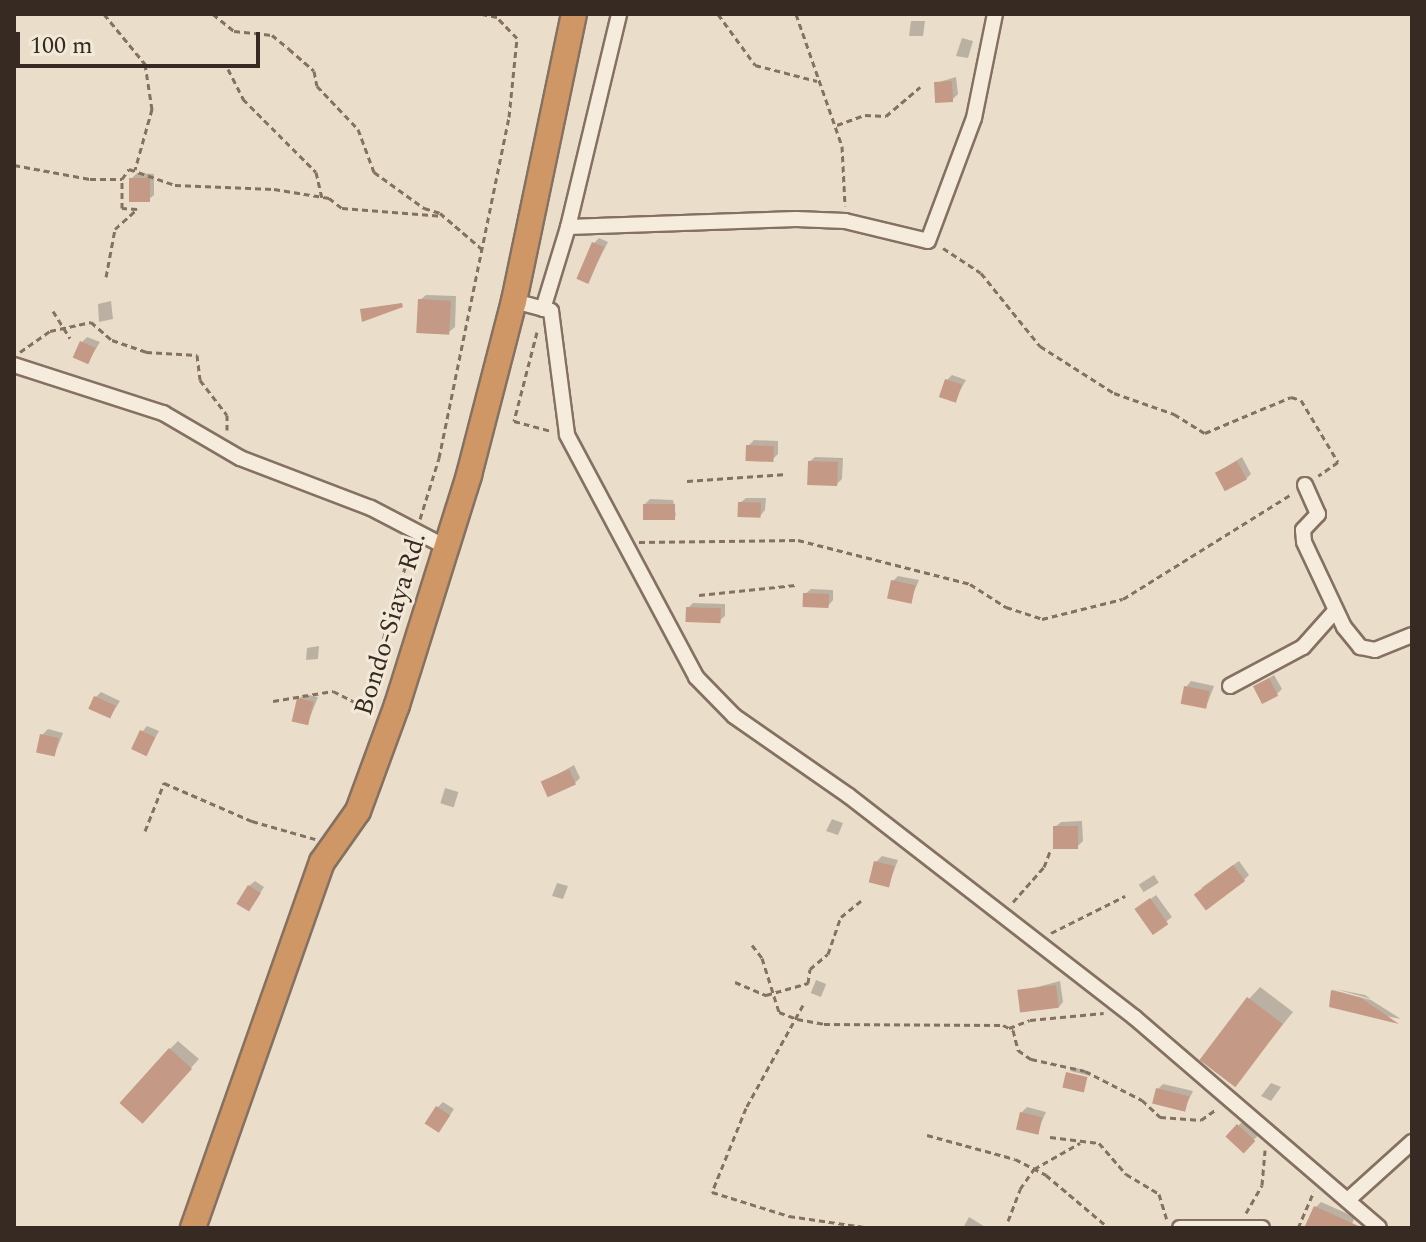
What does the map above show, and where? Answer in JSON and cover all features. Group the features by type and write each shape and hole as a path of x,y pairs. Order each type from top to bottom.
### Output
{"highway":[{"name":"Bondo-Siaya Rd.","path":"193,1228 322,862 358,811 393,717 514,301 574,14"}],"street":[{"path":"543,309 568,227 619,14"},
{"path":"568,227 845,221 928,241 974,118 995,14"},
{"path":"514,301 551,311 567,435 627,543 687,664 734,716 1001,913 1124,1009 1265,1131 1350,1198 1379,1228"},
{"path":"14,365 163,413 240,458 371,508 444,546"},
{"path":"1305,485 1318,514 1303,530 1304,542 1335,611 1360,647 1375,650 1412,635"},
{"path":"1230,686 1303,647 1335,611"},
{"path":"1350,1198 1412,1142"},
{"path":"1180,1228 1225,1225 1262,1228"}],"path":[{"path":"104,14 145,64 152,109 135,170"},
{"path":"213,14 234,31 272,35 289,49 314,71 317,86 358,129 374,172 444,216 482,249"},
{"path":"363,706 439,458 509,117 517,38 497,17 482,14"},
{"path":"718,14 755,65 818,81"},
{"path":"796,14 818,81 837,125 846,170 845,221"},
{"path":"228,69 243,99 316,172 322,197"},
{"path":"837,125 865,115 886,116 920,87"},
{"path":"14,165 122,179"},
{"path":"106,277 115,229 137,209 122,208 122,179 129,169 175,185 274,189 322,197 342,208 444,216"},
{"path":"627,543 798,540 970,584 1006,607 1042,619 1123,599 1338,462 1301,400 1291,397 1205,433 1174,414 1114,393 1040,346 981,273 928,241"},
{"path":"543,309 514,421 567,435"},
{"path":"53,311 61,329 70,338"},
{"path":"14,357 61,329 91,322 112,340 146,352 197,355 200,380 227,415 227,430"},
{"path":"687,481 787,474"},
{"path":"699,595 795,585"},
{"path":"273,701 333,691 393,717"},
{"path":"145,831 164,783 252,821 334,844"},
{"path":"1001,913 1029,887 1051,849"},
{"path":"1037,941 1125,896"},
{"path":"735,982 773,995 808,983 810,969 828,954 841,917 861,901"},
{"path":"752,945 762,958 779,1012 797,1019 898,1026 982,1021 1009,1028 1030,1020 1124,1009"},
{"path":"803,1005 746,1108 712,1192 789,1216 871,1228"},
{"path":"1009,1028 1018,1050 1031,1059 1085,1071 1142,1100 1160,1117 1201,1120 1230,1100"},
{"path":"1225,1225 1248,1211 1262,1185 1265,1131"},
{"path":"927,1135 976,1145 1034,1169 1109,1228"},
{"path":"1050,1137 1099,1143 1126,1174 1159,1194 1167,1228"},
{"path":"1008,1221 1020,1189 1034,1169 1084,1141"},
{"path":"1298,1228 1323,1178"}],"building":[{"path":"952,81 953,102 935,103 934,82"},
{"path":"129,178 150,178 150,202 129,202"},
{"path":"592,242 604,247 588,284 576,279"},
{"path":"418,299 451,301 449,335 416,333"},
{"path":"402,303 403,307 362,322 360,309"},
{"path":"80,341 96,348 88,364 73,357"},
{"path":"945,379 962,385 956,403 939,397"},
{"path":"746,445 774,446 773,462 745,461"},
{"path":"808,461 838,462 837,486 807,485"},
{"path":"1237,461 1247,480 1225,491 1215,473"},
{"path":"738,502 761,503 760,518 737,517"},
{"path":"643,504 675,504 675,520 643,520"},
{"path":"891,580 915,585 912,604 887,599"},
{"path":"803,593 829,594 828,608 803,607"},
{"path":"686,607 721,608 720,623 685,622"},
{"path":"1269,678 1278,696 1262,704 1253,686"},
{"path":"1184,686 1210,691 1206,709 1181,704"},
{"path":"94,696 116,706 110,719 88,709"},
{"path":"297,698 314,702 308,725 292,721"},
{"path":"140,730 155,737 147,756 131,749"},
{"path":"40,734 59,738 55,757 36,753"},
{"path":"569,769 576,785 548,797 541,782"},
{"path":"1053,826 1078,826 1078,849 1053,849"},
{"path":"874,861 894,866 889,887 869,882"},
{"path":"1233,865 1245,881 1206,910 1194,894"},
{"path":"248,885 261,893 249,912 236,904"},
{"path":"1150,898 1168,924 1153,935 1134,909"},
{"path":"1056,985 1059,1008 1020,1013 1017,990"},
{"path":"1331,990 1361,998 1399,1024 1329,1007"},
{"path":"1247,997 1283,1024 1235,1087 1199,1060"},
{"path":"169,1048 192,1069 143,1124 119,1103"},
{"path":"1066,1072 1087,1077 1084,1093 1062,1088"},
{"path":"1156,1088 1189,1096 1185,1112 1152,1104"},
{"path":"436,1106 450,1115 439,1133 425,1124"},
{"path":"1020,1112 1042,1117 1038,1135 1016,1130"},
{"path":"1237,1124 1255,1141 1244,1153 1225,1136"},
{"path":"1314,1206 1363,1228 1304,1228"}]}
